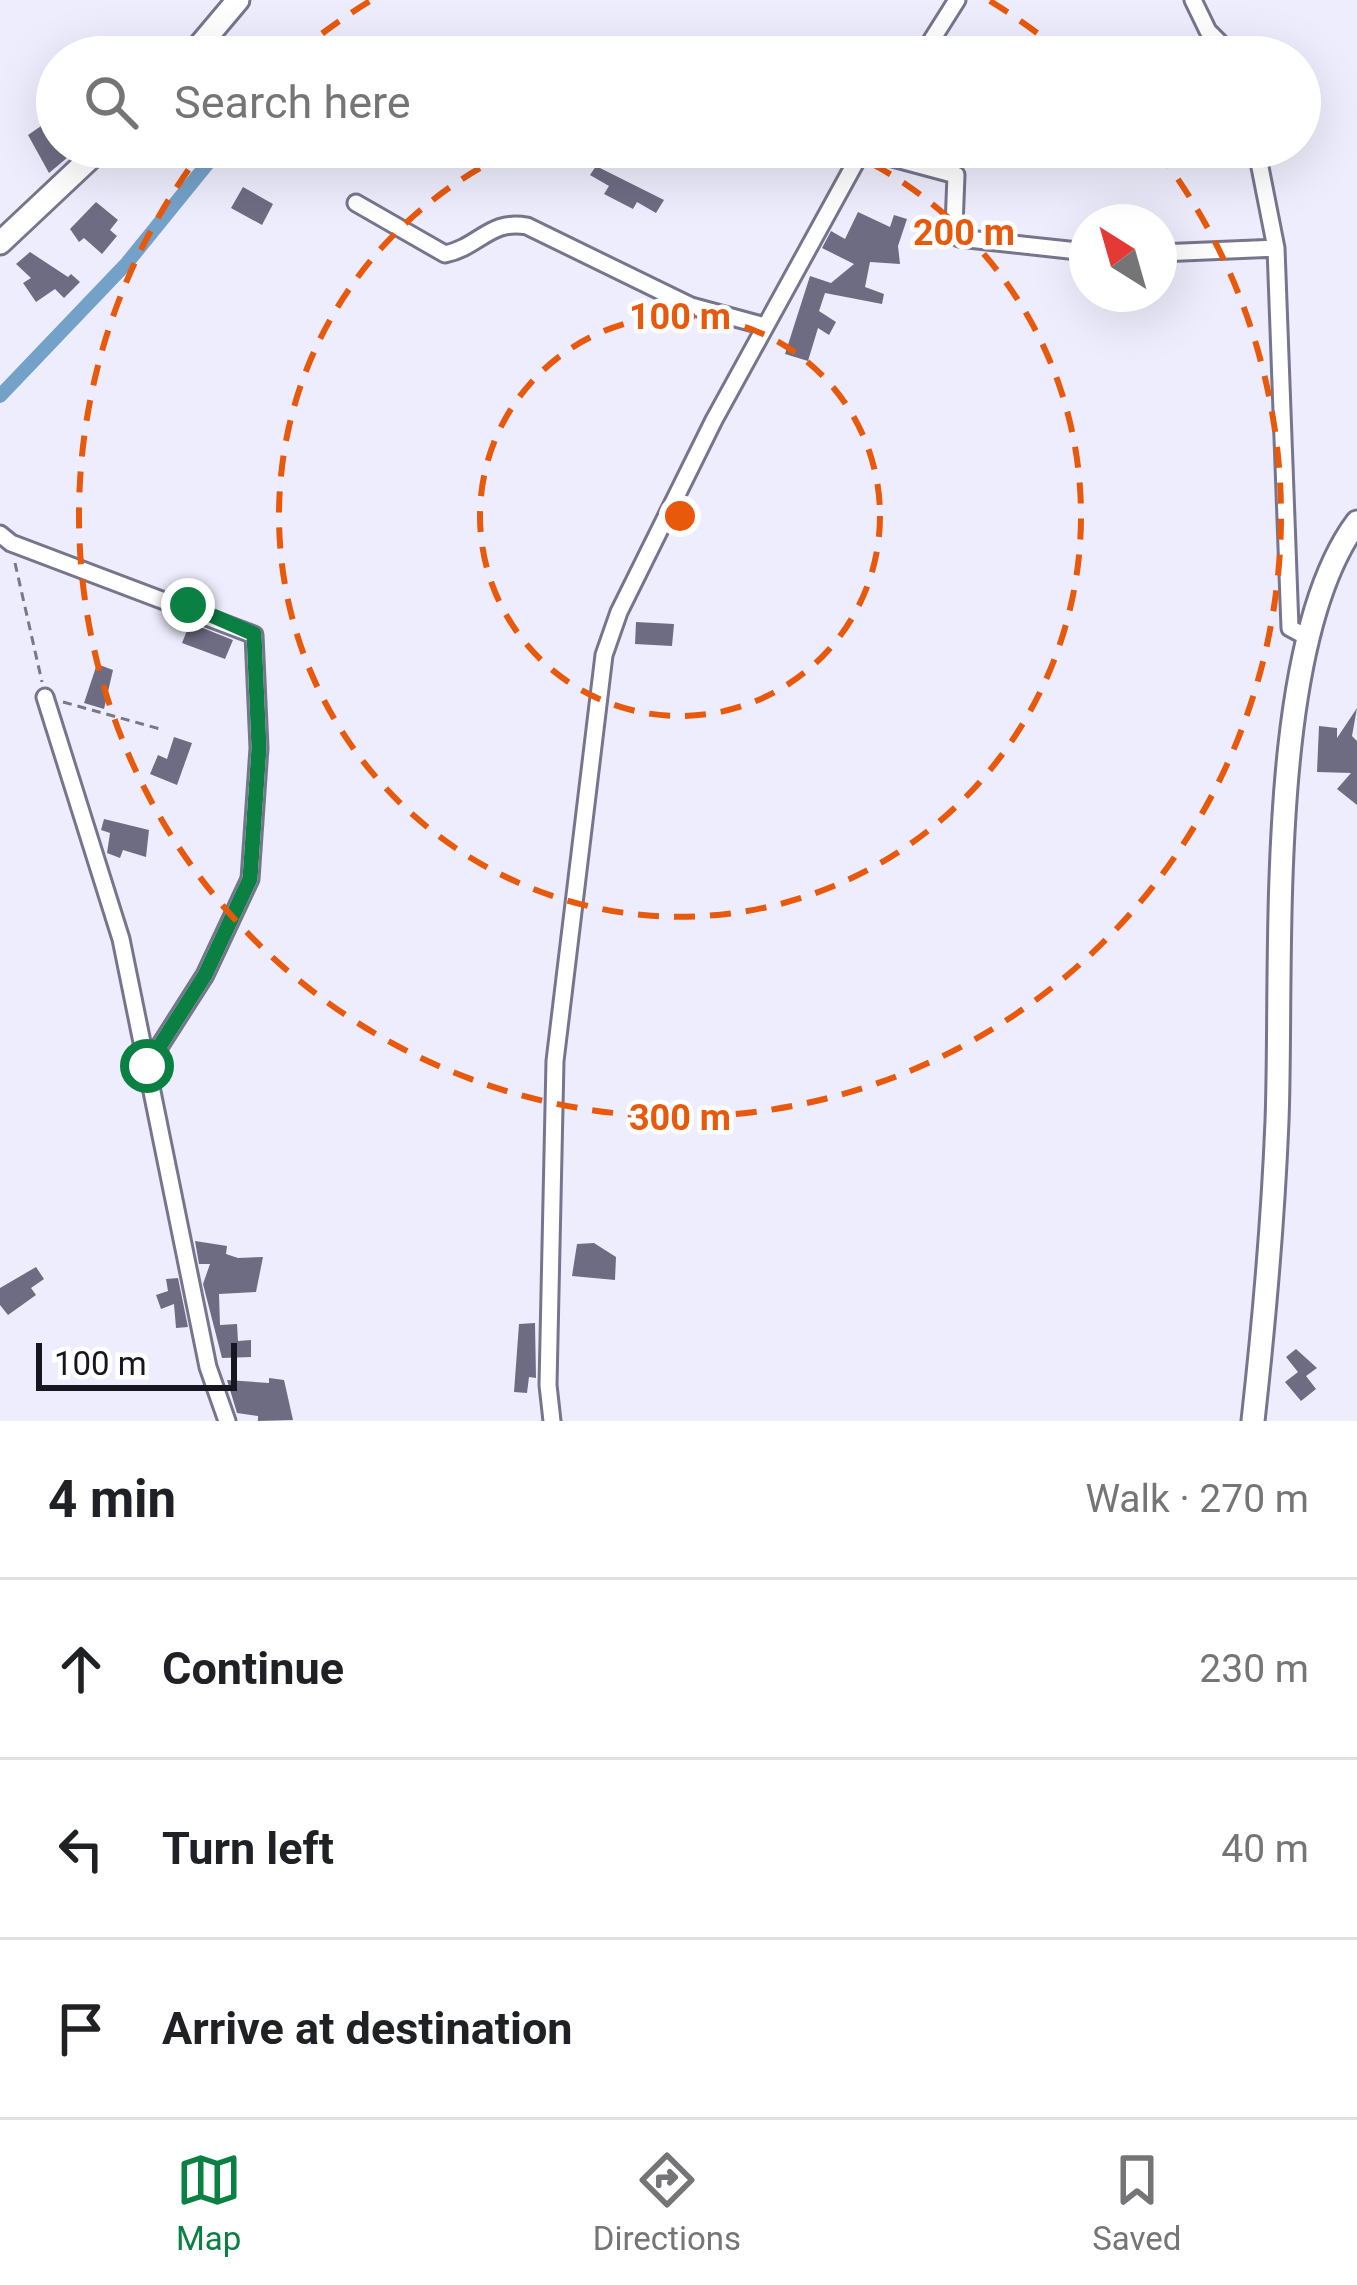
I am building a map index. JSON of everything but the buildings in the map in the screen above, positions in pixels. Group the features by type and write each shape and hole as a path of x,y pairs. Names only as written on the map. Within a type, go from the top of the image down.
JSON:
{"main road":[{"path":"206,36 231,2"},
{"path":"0,243 80,168"},
{"path":"1253,1421 1276,1127 1289,768 1305,636 1357,522"}],"street":[{"path":"934,36 957,0"},
{"path":"1192,0 1213,36"},
{"path":"551,1421 555,1061 604,656 619,612 765,326 853,168"},
{"path":"932,168 956,175 953,227 959,238 1069,250"},
{"path":"1260,168 1276,248 1290,628 1305,636"},
{"path":"356,203 445,254 465,250 507,222 527,226 691,306 765,326"},
{"path":"1177,253 1276,248"},
{"path":"5,539 254,634 259,748 250,879 205,975 147,1066"},
{"path":"46,698 121,939 208,1367 227,1421"}],"path":[{"path":"5,539 46,698 160,729"}],"waterway":[{"path":"0,396 127,263 204,168"}],"route":[{"path":"147,1066 205,975 250,879 257,818 259,668 254,634 188,605"}]}
